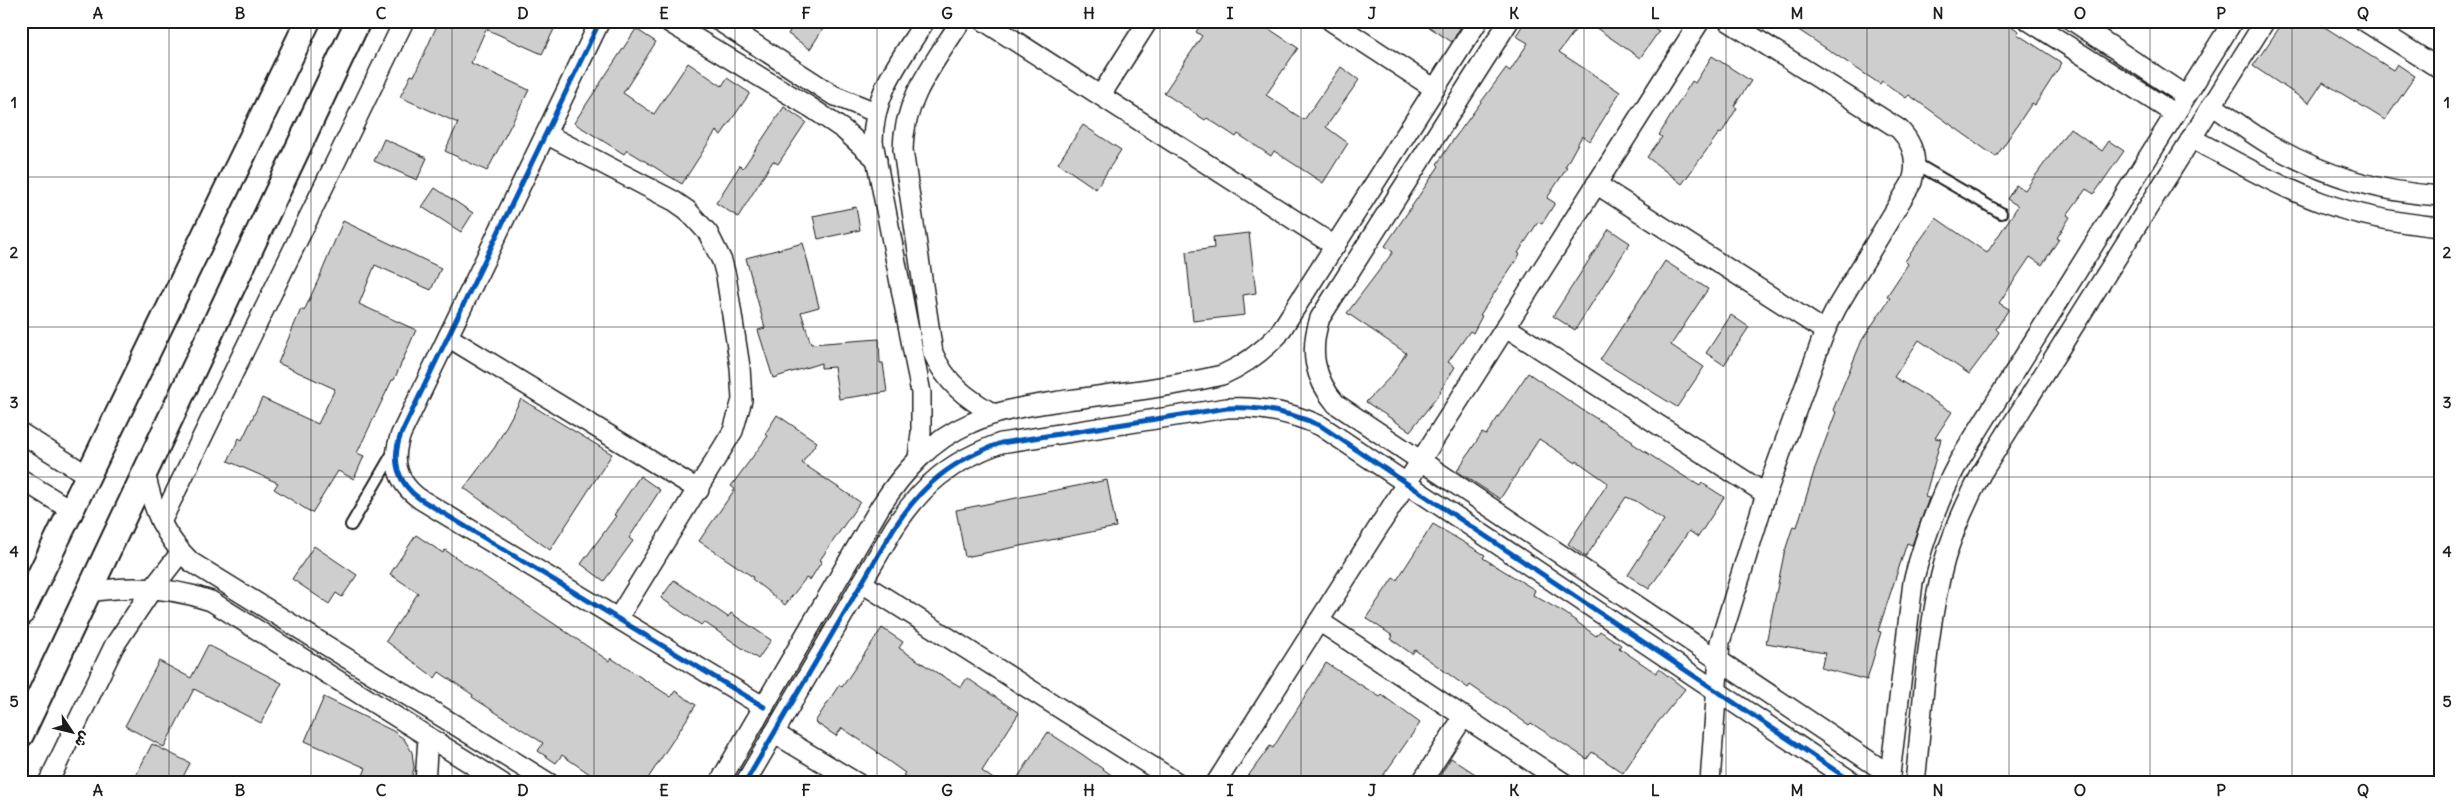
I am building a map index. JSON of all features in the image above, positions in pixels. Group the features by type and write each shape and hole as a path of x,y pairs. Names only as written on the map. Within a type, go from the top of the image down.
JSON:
{"street":[{"path":"21,614 308,21"},
{"path":"21,735 358,21"},
{"path":"161,522 404,21"},
{"path":"600,21 397,446 397,469 400,478 412,493 764,707"},
{"path":"667,21 844,130 877,160"},
{"path":"719,21 833,95 875,112"},
{"path":"918,458 922,426 920,386 873,142 875,112 885,84 925,21"},
{"path":"961,21 912,100 903,133 903,150 933,353 944,375 956,389 970,401 994,414"},
{"path":"984,21 1335,246"},
{"path":"1101,96 1148,21"},
{"path":"1331,21 1435,89"},
{"path":"719,783 880,507 897,482 918,458 970,423 994,414 1030,406 1222,375 1243,366 1262,352 1278,334 1478,21"},
{"path":"1509,21 1326,306 1315,331 1313,344 1316,371 1336,404 1719,660 1890,779 1913,582 1921,550 1944,490 1959,461 2233,21"},
{"path":"1216,783 1700,21"},
{"path":"1710,783 1720,642 1766,494 1825,331 1837,307 1912,182 1915,163 1911,144 1899,129 1728,21"},
{"path":"2030,21 2175,114"},
{"path":"2073,21 2186,96"},
{"path":"1915,783 1938,587 1955,528 1967,501 1981,474 2265,21"},
{"path":"2364,21 2440,69"},
{"path":"740,65 754,45"},
{"path":"2212,105 2269,144 2325,172 2379,189 2440,196"},
{"path":"546,134 674,201 698,221 716,247 726,276 740,367 742,400 733,431 699,490 618,618"},
{"path":"2191,138 2271,180 2322,203 2375,218 2440,226"},
{"path":"1596,184 1825,331"},
{"path":"1506,327 1766,494"},
{"path":"448,337 699,490"},
{"path":"745,783 909,505 928,484 950,467 974,453 1001,443 1028,437 1227,408 1267,408 1286,412 1321,426 1854,783"},
{"path":"21,433 88,475"},
{"path":"145,472 152,506 181,552 191,562 549,783"},
{"path":"21,479 71,510"},
{"path":"48,783 110,653 153,588 181,552"},
{"path":"862,583 1178,783"},
{"path":"90,592 111,589 153,588 192,594 210,601 428,737 490,780"},
{"path":"1319,621 1564,783"},
{"path":"1422,783 1464,716"},
{"path":"774,733 857,783"},
{"path":"424,783 428,737"}],"lane":[{"path":"1915,163 2001,213"},
{"path":"351,525 397,446"}],"building":[{"path":"439,21 558,21 542,54 486,29 471,63 529,90 487,171 445,151 458,123 400,97 411,75 414,76"},
{"path":"796,21 828,21 810,49 788,34"},
{"path":"1203,21 1257,21 1298,48 1266,95 1304,120 1341,67 1359,80 1326,127 1348,143 1323,183 1274,151 1271,156 1238,134 1236,137 1207,118 1205,120 1164,93 1202,36 1196,32"},
{"path":"1420,21 1464,21 1452,42"},
{"path":"1525,21 1582,21 1559,52 1620,92 1590,141 1582,136 1565,167 1567,168 1547,198 1555,203 1542,224 1538,222 1518,253 1520,254 1480,315 1482,316 1473,333 1470,331 1448,362 1455,367 1441,392 1410,431 1366,402 1393,374 1406,353 1347,313 1393,252 1385,246 1439,166 1437,164 1451,143 1506,68 1510,71 1528,43 1516,36"},
{"path":"1586,21 1644,21 1659,31 1640,58"},
{"path":"1785,21 2003,21 2019,31 2017,34 2062,63 2035,105 2032,103 1996,157 1909,95 1906,98 1882,81 1880,84"},
{"path":"2284,21 2315,21 2393,70 2397,64 2415,76 2385,120 2323,82 2309,103 2253,66"},
{"path":"636,29 656,42 623,93 654,114 688,63 722,86 727,78 750,93 721,135 716,131 682,184 627,150 624,154 574,123"},
{"path":"1712,56 1751,81 1734,106 1737,108 1721,134 1719,133 1682,184 1647,157 1662,137 1659,135 1692,81 1695,83"},
{"path":"784,107 806,122 778,164 773,161 738,217 716,203 740,165 743,168"},
{"path":"1083,125 1121,150 1096,189 1058,163"},
{"path":"2070,128 2102,151 2109,141 2124,151 2094,194 2086,189 2067,215 2070,217 2057,238 2059,239 2042,265 2030,257 1999,303 2009,309 1996,329 1999,332 1987,350 1969,374 1919,340 1894,377 1952,412 1935,438 1941,439 1925,497 1929,498 1912,545 1907,543 1878,631 1881,632 1867,680 1821,668 1825,653 1766,643 1784,554 1793,526 1797,527 1815,468 1836,412 1833,410 1862,340 1890,298 1887,296 1908,264 1905,261 1936,218 1987,253 2018,206 2007,199 2016,185 2025,190"},
{"path":"384,139 427,158 417,180 374,161"},
{"path":"435,188 473,213 461,232 422,207"},
{"path":"856,207 860,230 818,239 813,216"},
{"path":"343,221 441,268 431,290 375,265 359,304 416,330 394,380 392,380 357,453 364,456 354,479 338,471 312,513 274,489 278,483 228,461 239,438 242,440 262,398 318,424 335,389 278,363 301,309 304,311"},
{"path":"1609,229 1630,243 1575,330 1553,316"},
{"path":"1249,233 1256,293 1243,295 1245,315 1193,321 1186,252 1214,248 1213,237"},
{"path":"803,243 819,307 801,312 811,344 879,339 880,363 883,363 887,392 839,399 834,367 821,368 821,363 773,378 758,330 765,328 746,258"},
{"path":"1665,261 1708,289 1671,345 1704,367 1677,407 1600,360"},
{"path":"1731,315 1749,327 1724,365 1706,353"},
{"path":"1528,373 1633,441 1632,443 1664,464 1700,486 1702,483 1724,497 1698,537 1689,531 1649,589 1628,575 1664,520 1636,501 1626,497 1586,557 1568,544 1608,483 1577,461 1576,463 1539,439 1500,499 1457,471 1482,433 1486,435"},
{"path":"521,399 612,454 550,550 464,488 495,447"},
{"path":"777,415 817,442 802,463 860,502 820,560 822,561 810,580 806,578 785,605 752,579 753,577 699,541 735,489 731,486 768,436 765,434"},
{"path":"640,476 660,490 629,538 633,541 604,581 581,564 616,516 614,515"},
{"path":"1107,480 1116,527 965,557 956,510"},
{"path":"1433,524 1485,555 1483,558 1535,590 1533,595 1565,613 1596,636 1600,631 1621,645 1619,648 1656,673 1659,669 1685,689 1654,727 1623,773 1592,752 1587,759 1531,723 1529,725 1470,685 1468,688 1415,650 1412,654 1391,639 1393,636 1366,618 1393,578 1397,580"},
{"path":"416,535 443,553 445,550 609,661 611,658 671,697 675,691 696,705 645,783 603,783 562,755 556,763 538,751 543,743 472,697 473,695 439,672 435,678 386,641 418,593 390,574"},
{"path":"314,546 357,575 342,597 336,593 329,604 292,579"},
{"path":"674,580 728,617 731,613 771,640 758,659 704,622 701,625 661,598"},
{"path":"882,628 903,642 899,648 934,671 961,687 967,678 1019,713 982,771 999,783 915,783 903,775 905,773 878,752 842,728 836,736 815,722 839,685 842,687"},
{"path":"208,645 282,683 261,723 194,689 164,747 125,726 159,661 191,678"},
{"path":"1326,663 1380,697 1382,695 1420,723 1378,783 1243,783 1270,746 1273,748"},
{"path":"324,697 393,731 404,739 412,752 414,768 410,783 360,783 366,768 305,741"},
{"path":"1048,732 1083,755 1123,783 1014,783"},
{"path":"152,744 190,763 180,783 132,783"},
{"path":"1451,758 1489,783 1435,783"}],"cycle path":[{"path":"600,21 401,434 397,453 398,470 406,486 420,499 764,707"},
{"path":"745,783 894,528 916,499 940,476 967,458 1001,443 1227,408 1252,408 1275,411 1321,426 1854,783"}]}
